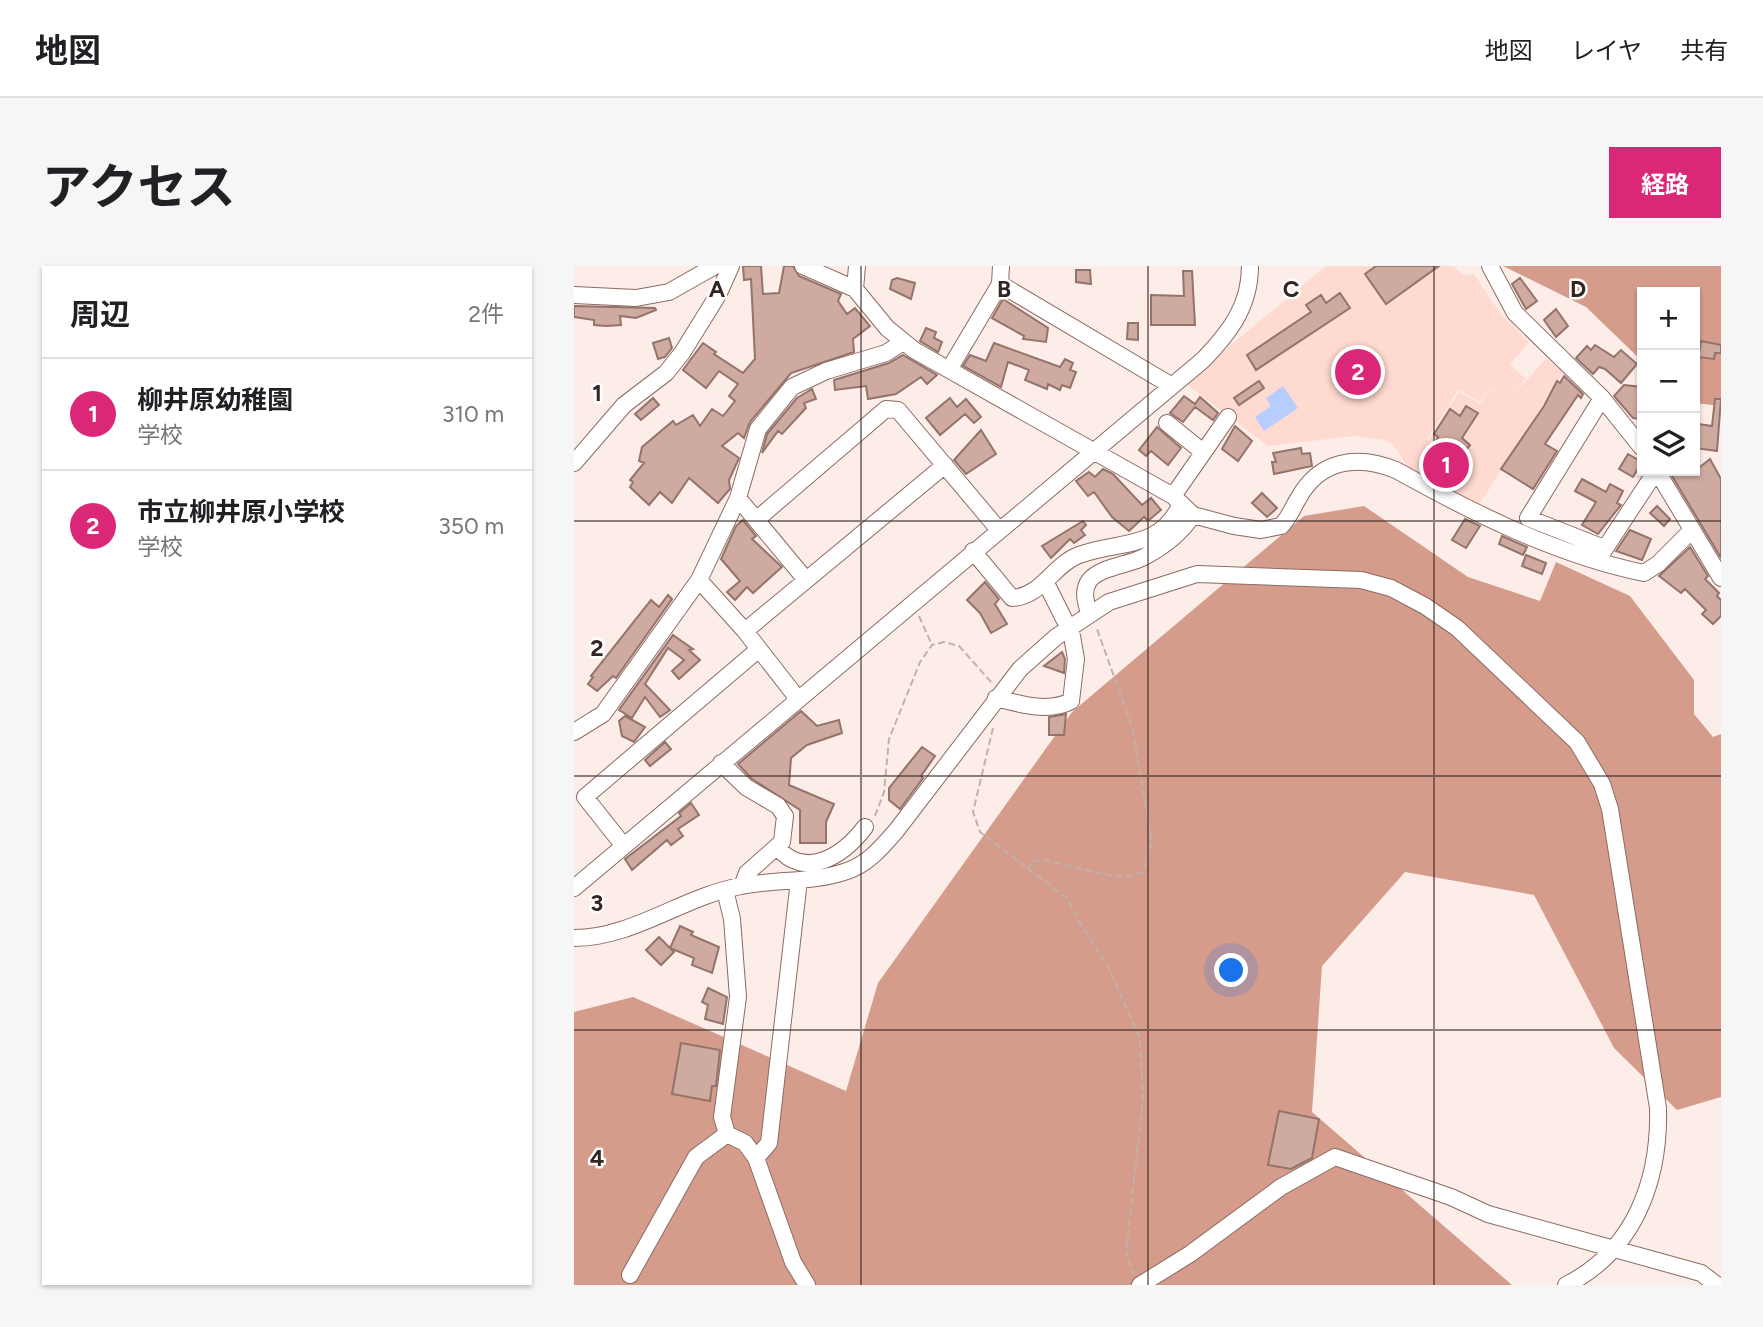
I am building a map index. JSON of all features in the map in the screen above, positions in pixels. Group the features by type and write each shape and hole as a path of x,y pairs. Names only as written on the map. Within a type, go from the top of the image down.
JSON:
{"street":[{"path":"574,295 636,298 669,292 715,266"},
{"path":"574,463 624,405 666,373 682,353 718,295 730,266"},
{"path":"803,266 855,289 887,328 903,342 1182,505 1234,526 1271,529 1281,526 1290,516 1298,498 1323,469 1344,462 1377,463 1504,525 1601,554"},
{"path":"855,289 857,266"},
{"path":"950,368 1000,284 1001,266"},
{"path":"574,887 1172,386 1225,338 1243,309 1250,266"},
{"path":"1490,266 1516,313 1602,398 1637,442"},
{"path":"1000,284 1172,386"},
{"path":"574,732 603,714 699,580 738,498 758,429 792,387 826,371 886,354 903,342"},
{"path":"1602,398 1528,518 1644,573 1658,565 1691,531"},
{"path":"756,520 886,409 898,410 999,530"},
{"path":"973,551 1013,598 1025,597 1078,555 1130,545 1172,523 1203,452 1228,417"},
{"path":"1167,423 1203,452"},
{"path":"745,631 944,465"},
{"path":"1601,554 1653,476"},
{"path":"1659,476 1721,578"},
{"path":"738,498 806,580"},
{"path":"1089,613 1084,597 1088,582 1096,575 1144,557 1177,535 1182,505"},
{"path":"574,938 609,933 725,890 849,870 877,853 1020,669 1056,636 1089,613 1135,591 1197,574 1361,580 1391,588 1425,606 1457,628 1577,742 1602,784 1617,840 1658,1108 1659,1138 1645,1198 1627,1232 1616,1249 1566,1285"},
{"path":"699,580 745,631 799,699"},
{"path":"999,695 1037,706 1071,701 1076,659 1068,628 1045,581"},
{"path":"623,845 585,797 759,649"},
{"path":"721,763 746,787 778,806 785,816 782,842 747,873 742,886"},
{"path":"777,847 787,858 799,864 811,863 849,848 865,827"},
{"path":"756,1158 769,1143 799,880"},
{"path":"725,890 732,919 738,997 722,1117 726,1134"},
{"path":"726,1134 745,1143 756,1158 793,1262 807,1285"},
{"path":"630,1275 696,1157 726,1134"},
{"path":"1137,1279 1190,1254 1281,1187 1335,1157 1451,1197 1488,1214 1700,1273 1717,1285"}],"path":[{"path":"912,603 932,645"},
{"path":"1026,869 1033,861 1044,860 1129,877 1143,872 1148,861 1152,841 1132,726 1121,689 1089,613"},
{"path":"865,827 875,817 884,792 889,739 920,662 932,645 944,642 960,646 999,695"},
{"path":"996,722 973,812 980,832 1067,898 1108,966 1140,1039 1143,1055 1143,1099 1126,1252 1137,1279"}],"shaded area":[{"path":"1326,266 1453,266 1464,275 1474,274 1500,313 1529,342 1510,365 1526,379 1510,396 1546,358 1563,372 1479,505 1429,482 1447,452 1429,439 1459,392 1480,404 1490,388 1508,399 1490,387 1480,402 1458,390 1427,440 1445,452 1427,481 1412,474 1393,444 1384,440 1355,436 1268,446 1185,383"},
{"path":"1503,266 1721,266 1721,406 1700,404 1700,287 1637,287 1637,356 1586,307"},
{"path":"1364,506 1468,577 1540,601 1556,562 1630,596 1694,680 1694,714 1713,737 1721,734 1721,1097 1677,1110 1614,1048 1534,895 1405,872 1322,966 1312,1112 1512,1285 574,1285 574,1012 633,997 846,1091 878,983 1072,712 1304,516"}],"water":[{"path":"1283,386 1298,408 1264,431 1255,417 1271,406 1266,398"}],"building":[{"path":"743,266 761,266 763,294 779,293 784,266 793,266 799,276 841,294 838,301 847,314 855,308 870,326 853,339 854,352 791,373 750,422 744,438 738,433 722,446 739,458 729,480 730,489 718,503 689,478 672,503 660,492 649,505 630,487 633,482 630,480 644,463 639,461 642,447 673,421 676,425 693,415 700,426 712,409 723,416 735,401 729,396 738,384 719,371 706,388 683,370 703,343 716,352 714,354 743,373 755,359 751,279 744,280"},
{"path":"1376,266 1439,266 1386,304 1365,274"},
{"path":"1076,270 1090,270 1091,284 1076,282"},
{"path":"1183,271 1192,271 1195,325 1151,325 1151,295 1184,296"},
{"path":"897,278 915,283 911,299 890,289 892,280"},
{"path":"1520,278 1537,301 1526,309 1512,284"},
{"path":"1340,293 1350,308 1256,370 1247,355 1311,312 1306,305 1321,295 1326,303"},
{"path":"1003,299 1048,328 1046,342 1023,339 1024,336 992,318"},
{"path":"574,306 656,310 636,318 620,316 621,325 606,326 594,325 594,320 574,317"},
{"path":"1556,309 1568,326 1556,337 1544,320"},
{"path":"1128,323 1138,323 1138,340 1127,339"},
{"path":"926,328 936,332 934,338 942,342 938,352 920,341"},
{"path":"669,338 672,348 665,357 658,359 653,343"},
{"path":"1701,341 1721,345 1721,353 1715,353 1714,359 1700,357"},
{"path":"994,343 1060,367 1065,359 1073,363 1070,370 1076,372 1070,388 1062,385 1060,390 1048,384 1047,389 1025,380 1029,370 1008,362 1001,387 963,366 970,355 986,361"},
{"path":"1595,345 1614,357 1621,350 1637,364 1621,383 1599,367 1593,374 1576,358 1587,346 1591,350"},
{"path":"903,355 937,375 927,384 921,377 896,394 868,399 866,386 835,390 834,380 889,363"},
{"path":"1564,376 1583,394 1581,398 1578,395 1545,444 1557,451 1533,489 1501,469 1544,406 1557,381 1560,383"},
{"path":"1259,381 1264,388 1239,405 1234,398"},
{"path":"1624,385 1637,386 1637,418 1633,418 1614,396"},
{"path":"812,389 816,399 804,403 806,408 782,434 778,431 762,453 767,434 797,398"},
{"path":"1184,396 1195,404 1200,397 1218,413 1213,420 1195,407 1183,422 1170,413"},
{"path":"653,398 659,405 641,420 635,414"},
{"path":"950,398 957,407 966,399 981,417 974,423 965,414 940,435 926,418"},
{"path":"1715,399 1721,399 1717,451 1700,449 1700,424 1712,426"},
{"path":"1466,406 1478,413 1462,438 1470,445 1462,455 1468,459 1458,477 1439,467 1449,449 1436,441 1438,437 1434,434 1450,409 1460,416"},
{"path":"1235,426 1252,441 1238,461 1222,449"},
{"path":"1157,427 1181,448 1168,465 1151,451 1146,456 1139,450"},
{"path":"981,430 996,454 966,474 954,460"},
{"path":"1301,448 1302,454 1310,453 1312,466 1274,474 1272,462 1276,462 1273,453"},
{"path":"1628,454 1637,459 1637,470 1633,477 1619,469"},
{"path":"1710,459 1721,479 1721,558 1672,476 1700,476 1700,467"},
{"path":"1103,469 1113,474 1142,505 1151,498 1161,510 1148,521 1144,517 1129,531 1112,517 1094,492 1088,496 1076,481 1089,472 1095,477"},
{"path":"1582,479 1606,492 1610,484 1623,491 1617,503 1621,505 1598,534 1582,525 1596,502 1575,491"},
{"path":"1262,493 1277,508 1267,517 1252,503"},
{"path":"1657,506 1670,519 1664,526 1650,513"},
{"path":"1465,519 1480,526 1466,548 1452,540"},
{"path":"743,520 756,536 752,539 782,567 753,593 747,587 735,600 727,592 740,581 721,559 736,526"},
{"path":"1083,521 1086,525 1081,530 1085,535 1074,543 1070,539 1051,558 1042,546"},
{"path":"1630,530 1651,539 1642,560 1616,551"},
{"path":"1502,536 1527,547 1523,555 1499,544"},
{"path":"1690,547 1708,576 1705,579 1719,593 1717,596 1721,600 1721,616 1713,624 1702,614 1706,610 1685,589 1681,593 1659,576"},
{"path":"1526,555 1546,563 1542,574 1522,566"},
{"path":"985,582 999,599 995,604 1007,624 991,633 980,613 967,600"},
{"path":"668,595 672,599 616,678 613,676 597,691 588,684 593,677 591,676 651,600 659,607"},
{"path":"673,635 693,649 689,650 700,660 679,679 672,671 684,660 668,648 645,684 670,710 660,717 645,697 632,718 619,710"},
{"path":"1062,652 1065,659 1064,673 1044,666"},
{"path":"801,711 817,726 839,720 842,733 807,745 791,758 789,785 834,804 826,822 826,843 800,843 800,810 752,779 738,764"},
{"path":"1066,714 1064,735 1049,735 1049,717"},
{"path":"625,716 645,727 634,742 622,736 619,721"},
{"path":"665,742 671,749 650,766 645,760"},
{"path":"922,747 935,756 921,776 923,778 900,809 889,800 889,788"},
{"path":"691,803 699,815 678,829 683,836 671,845 667,840 632,870 625,859 681,816 679,813"},
{"path":"680,926 693,932 691,935 719,947 712,973 692,965 694,958 670,948"},
{"path":"659,937 674,952 661,965 646,950"},
{"path":"708,988 727,997 723,1024 705,1019 708,1005 702,1002"},
{"path":"681,1043 720,1050 716,1086 712,1086 710,1101 672,1094"},
{"path":"1279,1111 1319,1119 1312,1158 1291,1169 1268,1165"}],"place":[{"name":"市立柳井原小学校","path":"1358,372"},
{"name":"柳井原幼稚園","path":"1446,465"}]}
